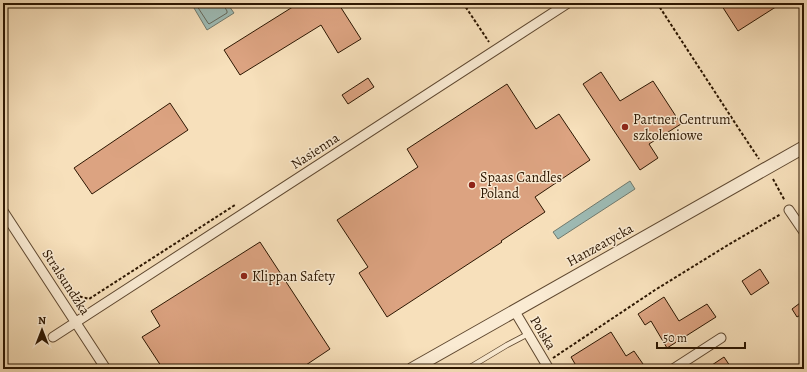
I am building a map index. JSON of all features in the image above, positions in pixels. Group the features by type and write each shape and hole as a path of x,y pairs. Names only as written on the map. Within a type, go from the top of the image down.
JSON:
{"street":[{"name":"Nasienna","path":"53,337 568,3"},
{"name":"Hanzeatycka","path":"412,369 804,147"},
{"path":"789,210 804,232"},
{"name":"Stralsundzka","path":"3,211 106,369"},
{"name":"Polska","path":"514,310 547,366"},
{"path":"673,369 721,338"}],"lane":[{"path":"467,369 528,334"}],"path":[{"path":"464,3 494,51"},
{"path":"657,3 761,162"},
{"path":"547,366 668,282 789,210 773,179"},
{"path":"55,290 89,299 240,202"}],"water":[{"path":"191,3 227,3 234,13 207,30"},
{"path":"630,181 635,189 558,239 553,232"}],"building":[{"path":"299,3 338,3 361,39 338,53 321,25 240,75 224,50"},
{"path":"720,3 782,3 738,31"},
{"path":"601,72 620,101 653,81 681,124 649,144 658,158 640,170 583,84"},
{"path":"368,78 374,87 348,104 342,95"},
{"name":"Spaas Candles Poland","path":"507,84 536,129 559,114 590,160 535,197 545,212 387,317 359,273 368,267 337,220 418,167 407,149"},
{"path":"170,103 188,130 92,194 74,168"},
{"name":"Klippan Safety","path":"260,242 330,349 300,369 163,369 142,337 160,326 151,311"},
{"path":"760,269 769,283 751,295 742,281"},
{"path":"664,297 679,321 707,304 716,317 667,348 651,321 645,325 638,314"},
{"path":"804,300 804,313 797,317 792,309"},
{"path":"611,332 626,356 634,351 643,364 635,369 578,369 571,357"},
{"path":"724,357 732,369 706,369"}],"place":[{"name":"Partner Centrum szkoleniowe","path":"625,127"},
{"name":"Spaas Candles Poland","path":"472,185"},
{"name":"Klippan Safety","path":"244,276"}]}
